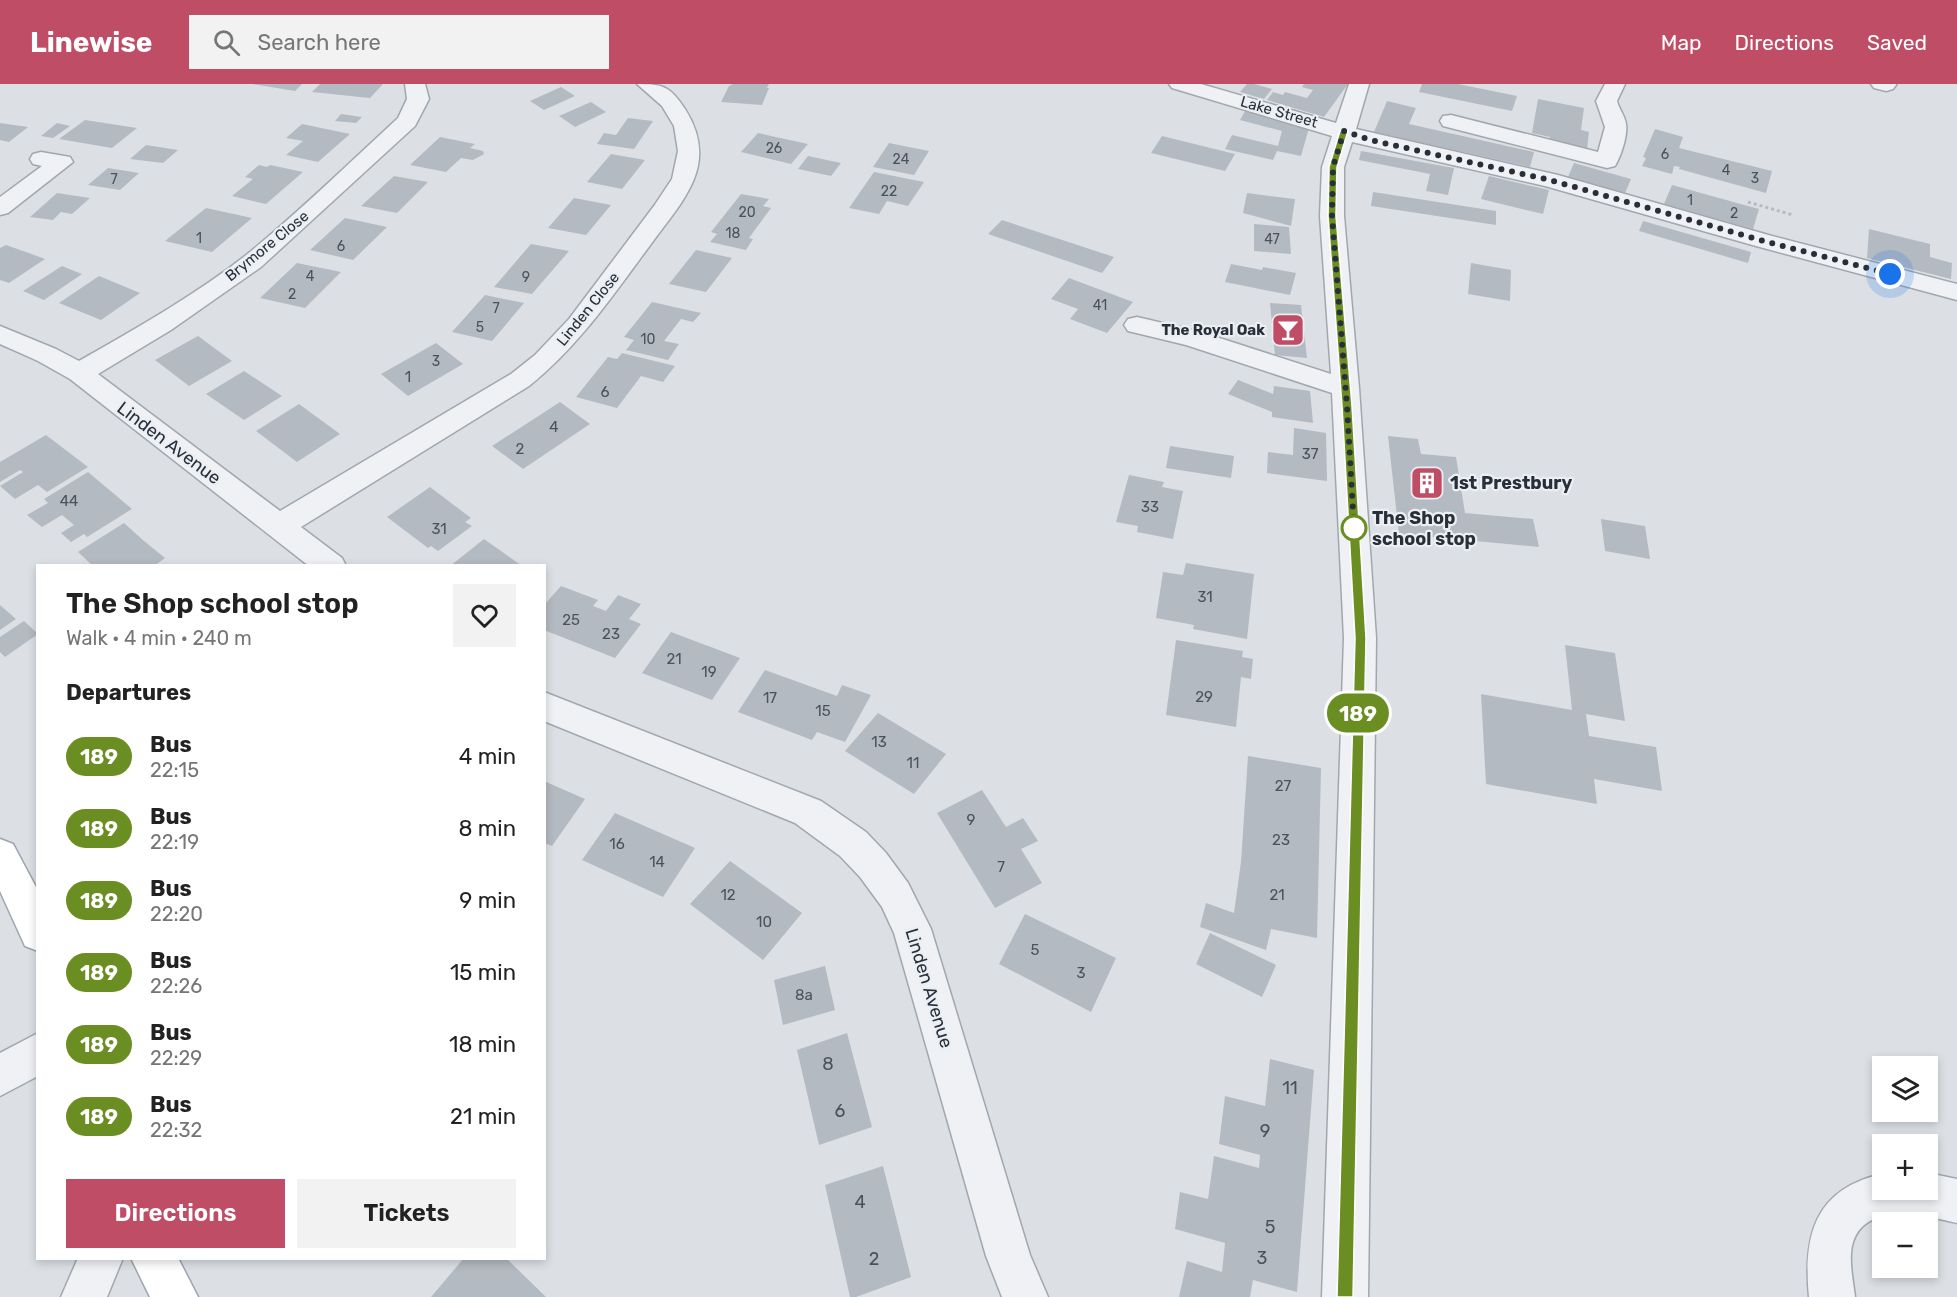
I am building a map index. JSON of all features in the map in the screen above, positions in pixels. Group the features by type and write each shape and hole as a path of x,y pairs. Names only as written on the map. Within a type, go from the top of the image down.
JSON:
{"main road":[{"path":"0,856 12,876 36,929"},
{"path":"154,1260 175,1297"}],"street":[{"name":"Brymore Close","path":"79,373 210,292 279,240 407,121 418,99 415,84"},
{"name":"Linden Close","path":"278,526 492,399 544,361 578,325 664,209 683,179 688,165 689,151 685,126 670,102 647,84"},
{"name":"Lake Street","path":"1179,84 1370,140 1550,180 1764,241 1957,292"},
{"path":"1345,1297 1360,638 1346,388 1332,216 1333,167 1359,84"},
{"path":"1451,121 1607,160 1615,124 1608,111 1607,96 1615,84"},
{"path":"1881,84 1886,85"},
{"path":"1550,180 1564,150"},
{"path":"0,208 51,161 85,166"},
{"path":"1137,325 1192,338 1346,388"},
{"name":"Linden Avenue","path":"4,340 47,355 79,373 328,564"},
{"name":"Linden Avenue","path":"546,707 808,812 853,844 873,865 895,895 912,929 1008,1256 1025,1297"},
{"path":"0,1076 36,1054"},
{"path":"1832,1297 1830,1264 1833,1233 1848,1212 1869,1198 1900,1191 1934,1195 1957,1201"},
{"path":"84,1297 100,1260"}],"building":[{"path":"252,84 302,84 295,91"},
{"path":"320,84 383,84 370,98 312,92"},
{"path":"769,84 767,88 769,88 762,105 721,102 729,86"},
{"path":"1247,84 1272,89 1264,99 1240,92"},
{"path":"1304,84 1348,84 1324,117 1267,100 1273,92 1283,95 1285,92 1307,98 1313,90 1302,87"},
{"path":"1422,84 1458,84 1517,96 1512,111 1419,92"},
{"path":"561,87 575,96 544,110 530,101"},
{"path":"1538,99 1584,108 1581,130 1589,132 1587,150 1549,142 1550,137 1532,133"},
{"path":"1387,101 1416,108 1409,124 1534,152 1530,167 1374,132"},
{"path":"591,102 606,112 575,127 559,116"},
{"path":"1245,111 1309,128 1301,156 1277,151 1273,160 1225,149 1232,135 1278,146 1282,131 1240,120"},
{"path":"341,114 362,117 356,123 335,121"},
{"path":"628,118 653,121 634,149 597,144 604,133 616,135"},
{"path":"85,120 137,128 112,148 59,139"},
{"path":"0,123 28,127 9,142 0,140"},
{"path":"57,123 70,126 53,138 41,136"},
{"path":"302,124 350,134 318,162 286,155 303,141 286,138"},
{"path":"1655,129 1683,137 1679,148 1772,171 1766,193 1679,169 1680,167 1674,166 1672,174 1642,166 1646,158 1643,157"},
{"path":"758,133 808,144 791,164 741,152"},
{"path":"1162,136 1235,154 1225,171 1151,153"},
{"path":"440,137 475,144 470,148 483,151 484,154 473,160 461,158 446,172 410,165"},
{"path":"889,143 929,151 914,175 873,167"},
{"path":"146,145 178,150 163,163 130,159"},
{"path":"1361,151 1454,168 1448,195 1426,191 1430,174 1359,160"},
{"path":"611,154 645,160 622,189 587,182"},
{"path":"808,156 841,163 831,176 798,169"},
{"path":"1574,163 1631,179 1625,193 1568,177"},
{"path":"259,165 303,172 266,204 232,196 253,179 245,177"},
{"path":"108,168 139,173 120,190 88,185"},
{"path":"874,172 924,182 908,206 887,201 879,214 849,208"},
{"path":"394,176 428,182 397,213 361,206"},
{"path":"1489,176 1549,190 1543,214 1481,199"},
{"path":"1672,185 1759,209 1753,229 1664,204"},
{"path":"1373,192 1496,211 1496,225 1371,206"},
{"path":"57,193 90,198 72,214 61,212 53,220 30,217"},
{"path":"1247,193 1295,199 1291,226 1243,213"},
{"path":"741,194 769,199 763,206 771,208 749,238 753,239 746,250 710,242 717,234 711,232"},
{"path":"574,198 611,205 586,235 548,228"},
{"path":"206,208 252,218 212,252 165,241"},
{"path":"345,218 387,227 353,260 310,250"},
{"path":"1002,220 1114,257 1102,273 988,234"},
{"path":"1643,221 1751,252 1748,263 1639,231"},
{"path":"1254,224 1289,227 1291,254 1254,251"},
{"path":"1869,229 1930,244 1930,257 1952,263 1951,279 1867,258"},
{"path":"531,244 569,251 532,294 494,287"},
{"path":"6,245 45,259 9,283 0,280 0,248"},
{"path":"696,250 732,258 706,292 669,284"},
{"path":"297,263 341,272 305,308 260,298"},
{"path":"1471,263 1511,270 1510,301 1468,294"},
{"path":"1231,264 1296,273 1290,295 1225,282"},
{"path":"62,266 82,274 44,300 23,291"},
{"path":"99,276 140,293 101,320 59,303"},
{"path":"1069,278 1133,302 1107,333 1070,319 1078,309 1051,299"},
{"path":"485,295 524,303 492,341 452,332"},
{"path":"652,302 701,313 693,322 681,319 664,341 679,344 668,360 626,350 634,340 624,337"},
{"path":"1270,303 1301,305 1307,358 1275,355"},
{"path":"198,336 232,361 189,386 155,360"},
{"path":"436,343 463,364 408,396 381,374"},
{"path":"622,353 675,366 663,382 641,376 617,408 576,397 608,357 617,359"},
{"path":"244,371 282,396 244,420 206,394"},
{"path":"1238,380 1273,394 1274,386 1310,391 1313,423 1272,417 1272,412 1228,394"},
{"path":"560,402 590,424 523,469 492,446"},
{"path":"299,404 340,434 297,462 256,431"},
{"path":"1294,428 1326,433 1327,481 1267,473 1268,452 1293,455"},
{"path":"46,435 88,467 47,492 38,485 15,499 0,486 23,472 20,470 0,482 0,462"},
{"name":"1st Prestbury","path":"1388,436 1418,439 1421,454 1456,457 1465,513 1533,519 1539,547 1399,534"},
{"path":"1170,446 1234,456 1231,478 1166,468"},
{"path":"88,472 132,509 87,537 84,534 71,542 61,533 74,525 62,515 42,527 27,515 48,503 44,499"},
{"path":"1129,475 1164,482 1162,487 1183,491 1173,539 1137,532 1138,526 1116,522"},
{"path":"430,487 471,518 465,522 472,526 438,551 431,546 428,548 387,517"},
{"path":"1601,519 1645,526 1650,559 1605,551"},
{"path":"124,523 165,558 157,564 91,564 78,552"},
{"path":"484,539 519,564 453,564"},
{"path":"1186,563 1254,574 1247,639 1193,629 1194,625 1156,618 1163,572 1183,575"},
{"path":"561,586 598,600 593,606 606,611 618,595 641,604 629,619 641,624 615,658 546,631 546,603"},
{"path":"0,605 16,619 0,630"},
{"path":"24,621 36,632 36,635 5,657 0,652 0,637"},
{"path":"671,632 740,658 712,700 642,673"},
{"path":"1176,640 1243,651 1242,657 1253,659 1251,679 1241,677 1236,727 1166,715"},
{"path":"1565,645 1615,653 1625,721 1586,714 1589,736 1656,747 1662,791 1594,779 1597,804 1486,784 1481,694 1572,710"},
{"path":"765,670 837,696 842,685 871,695 845,742 817,732 812,740 738,712"},
{"path":"878,713 946,754 914,794 845,751"},
{"path":"1248,756 1321,768 1317,938 1271,929 1266,950 1200,927 1206,903 1234,913 1241,862"},
{"path":"546,782 585,799 552,846 546,844"},
{"path":"982,790 1006,827 1023,818 1038,841 1021,849 1042,883 995,908 937,813"},
{"path":"615,813 695,848 663,897 582,860"},
{"path":"730,861 802,913 763,960 690,904"},
{"path":"1025,914 1116,958 1091,1012 999,964"},
{"path":"1210,933 1276,965 1262,997 1196,964"},
{"path":"825,966 835,1010 783,1025 774,980"},
{"path":"847,1033 872,1127 819,1145 797,1050"},
{"path":"1270,1059 1314,1070 1297,1292 1253,1280 1250,1297 1179,1297 1187,1261 1222,1272 1225,1243 1175,1229 1180,1192 1208,1199 1214,1156 1259,1168 1260,1155 1219,1144 1225,1096 1265,1106"},
{"path":"883,1166 911,1277 856,1297 850,1297 825,1185"},
{"path":"462,1260 508,1260 546,1297 431,1297"}],"bus line":[{"name":"189","path":"1344,131 1333,167 1332,216 1347,406 1360,638 1345,1297"}],"place":[{"name":"The Royal Oak","path":"1288,330"},
{"name":"1st Prestbury","path":"1427,483"},
{"name":"The Shop school stop","path":"1354,528"}],"route":[{"path":"1354,528 1332,216 1333,167 1344,131 1370,140 1550,180 1890,274"}]}
